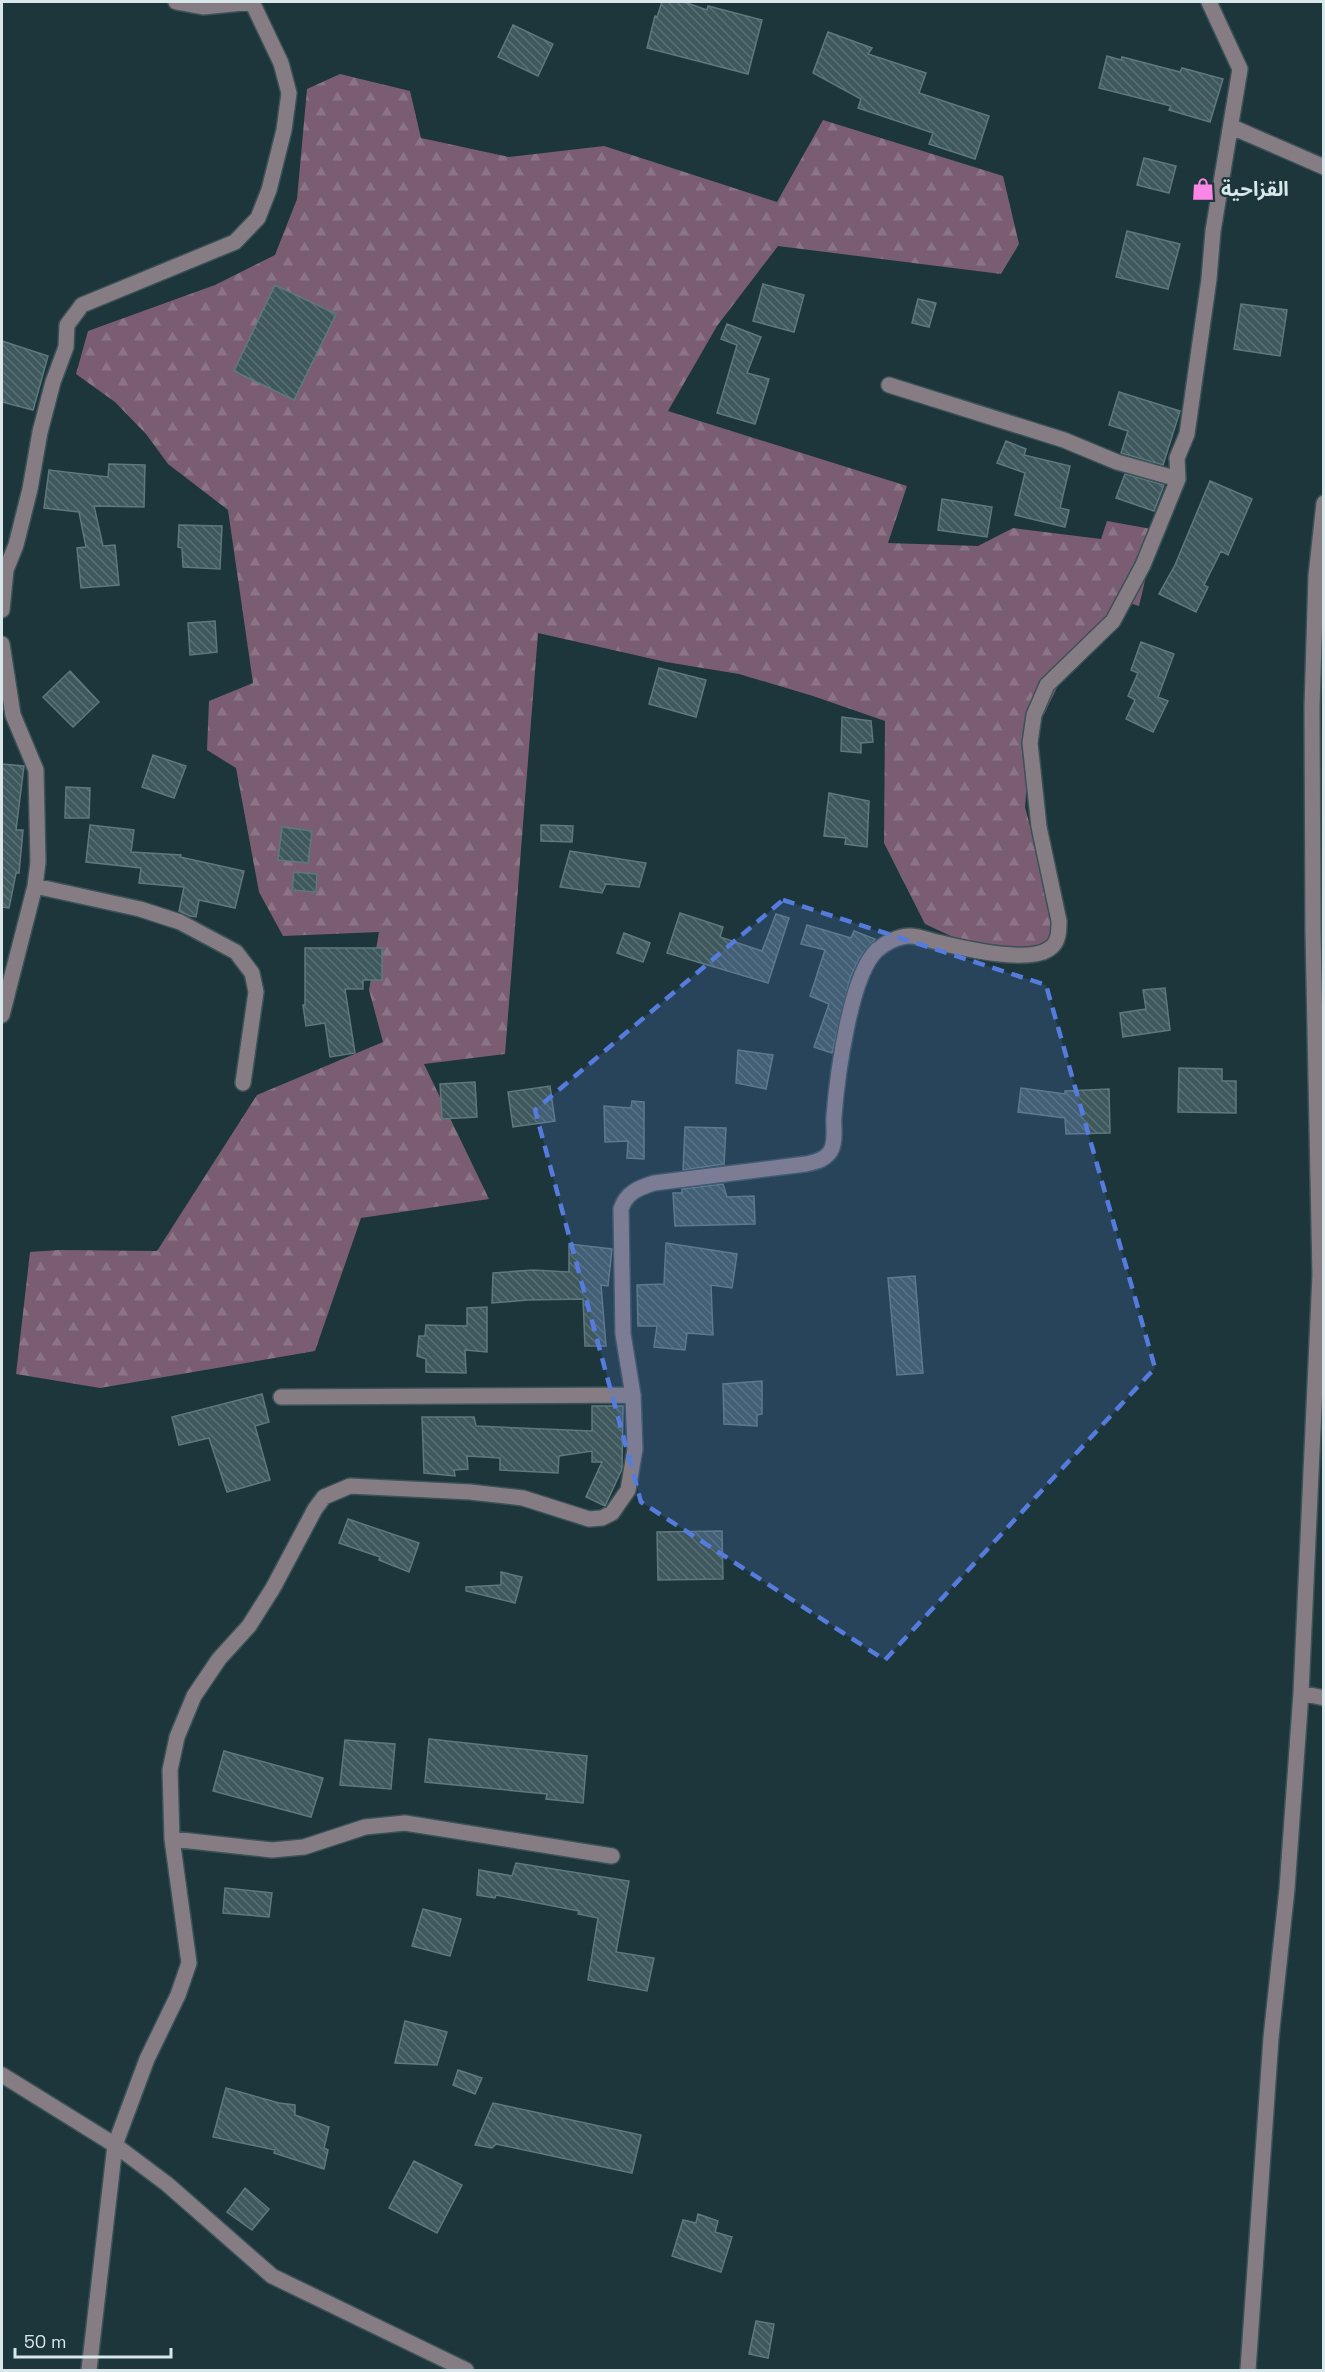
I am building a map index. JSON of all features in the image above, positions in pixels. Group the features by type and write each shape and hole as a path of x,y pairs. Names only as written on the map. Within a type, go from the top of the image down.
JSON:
{"street":[{"path":"2,610 6,570 16,545 30,489 50,392 66,347 67,325 82,305 235,242 258,218 271,180 284,130 289,93 281,63 253,2 202,7 176,2"},
{"path":"89,2370 115,2145 147,2059 178,1995 189,1963 172,1839 170,1770 177,1737 194,1696 219,1659 249,1626 273,1588 315,1509 324,1497 350,1486 470,1492 524,1498 589,1519 602,1518 612,1513 628,1490 635,1449 633,1395 623,1334 621,1209 624,1198 641,1187 654,1183 806,1164 826,1156 832,1149 834,1141 834,1116 855,990 872,955 886,942 910,936 962,948 1019,955 1037,954 1050,949 1059,935 1059,921 1039,827 1030,743 1034,715 1047,685 1113,621 1143,565 1178,479 1177,458 1187,434 1209,279 1213,231 1240,69 1209,2"},
{"path":"1232,127 1323,167"},
{"path":"889,385 1064,440 1117,462 1178,479"},
{"path":"1248,2370 1271,2038 1287,1889 1301,1693 1320,1275 1318,933 1313,683 1316,576 1323,503"},
{"path":"2,644 13,715 36,770 38,862 35,886 2,1015"},
{"path":"35,886 140,909 180,922 236,952 252,973 256,992 243,1083"},
{"path":"281,1397 633,1395"},
{"path":"1301,1693 1323,1698"},
{"path":"172,1839 272,1850 304,1847 365,1827 405,1823 612,1856"},
{"path":"2,2075 115,2145 167,2184 272,2276 466,2370"}],"highlighted area":[{"path":"783,900 1046,985 1155,1368 885,1660 641,1502 535,1110"}],"green space":[{"path":"340,74 410,91 421,138 509,157 604,146 777,202 823,120 1003,176 1019,244 1001,274 778,246 717,326 668,411 907,486 888,543 978,546 1013,528 1101,539 1107,521 1157,530 1139,606 1123,601 1068,665 1030,743 1025,807 1059,935 1019,955 983,951 925,924 884,843 885,721 739,674 666,662 538,633 505,1054 424,1064 489,1199 361,1218 315,1351 100,1388 16,1374 30,1252 157,1251 257,1095 383,1042 369,990 379,932 283,936 259,892 236,768 207,750 209,701 253,683 228,510 168,464 146,434 115,402 76,374 88,331 215,285 275,255 297,199 307,89"}],"building":[{"path":"662,2 684,2 707,10 708,6 762,20 748,74 647,48 655,16 657,17"},
{"path":"513,25 553,44 538,76 498,57"},
{"path":"828,32 872,48 868,54 926,73 919,93 989,116 975,159 929,144 933,133 858,108 861,99 813,73"},
{"path":"1107,56 1121,60 1122,57 1180,72 1182,68 1223,79 1210,122 1169,110 1171,106 1099,88"},
{"path":"1144,158 1176,166 1169,193 1137,185"},
{"path":"1127,231 1180,244 1168,289 1116,277"},
{"path":"763,284 804,295 794,332 753,321"},
{"path":"275,285 336,314 294,400 234,371"},
{"path":"918,299 936,303 929,327 912,323"},
{"path":"1241,304 1287,310 1280,356 1234,349"},
{"path":"727,324 761,337 747,373 769,379 755,424 717,413 737,345 721,339"},
{"path":"2,341 48,356 33,410 2,402"},
{"path":"1119,392 1180,411 1163,465 1121,453 1128,431 1109,425"},
{"path":"1006,441 1026,449 1024,455 1070,466 1060,508 1069,510 1065,527 1015,515 1025,473 997,463"},
{"path":"109,464 145,465 144,507 94,506 103,546 115,545 119,585 81,588 77,548 86,547 79,512 44,508 49,470 108,477"},
{"path":"1125,474 1164,485 1154,511 1116,498"},
{"path":"1210,481 1252,499 1228,555 1221,551 1204,585 1208,587 1196,612 1159,594 1175,565"},
{"path":"942,499 992,507 987,537 938,530"},
{"path":"179,525 222,526 220,569 183,567 182,548 178,547"},
{"path":"215,621 217,652 190,655 188,623"},
{"path":"1141,642 1174,654 1158,697 1168,701 1153,732 1126,719 1135,700 1128,696 1138,673 1131,670"},
{"path":"659,668 706,680 696,717 649,704"},
{"path":"70,671 99,702 73,727 43,697"},
{"path":"842,717 871,721 873,742 861,743 861,753 841,751"},
{"path":"153,755 186,766 174,798 142,787"},
{"path":"2,764 24,766 16,830 23,830 19,873 16,873 9,908 2,907"},
{"path":"66,787 90,788 89,818 65,818"},
{"path":"829,793 869,801 867,847 845,844 846,838 824,836"},
{"path":"90,825 134,830 131,852 181,855 180,857 244,871 235,908 199,900 196,917 190,916 179,911 184,887 139,883 141,868 86,862"},
{"path":"541,825 573,826 572,842 541,841"},
{"path":"282,827 312,831 308,863 278,860"},
{"path":"570,851 646,863 639,887 606,884 602,893 560,887"},
{"path":"294,872 317,874 316,892 292,890"},
{"path":"680,913 723,927 720,937 762,951 776,914 789,918 768,983 667,953"},
{"path":"807,925 851,938 854,931 875,939 860,957 850,978 832,1053 814,1047 829,1004 810,996 825,950 801,944"},
{"path":"624,933 650,943 643,962 617,953"},
{"path":"305,948 382,948 382,980 363,980 363,989 345,989 355,1053 330,1057 325,1023 306,1026 303,1005 305,1005"},
{"path":"1165,988 1170,1030 1123,1037 1120,1013 1146,1009 1143,990"},
{"path":"738,1050 773,1055 766,1089 736,1083"},
{"path":"1179,1068 1222,1069 1222,1081 1236,1081 1236,1113 1178,1112"},
{"path":"475,1082 477,1117 442,1119 440,1084"},
{"path":"550,1086 555,1121 513,1127 508,1092"},
{"path":"1021,1088 1065,1094 1065,1091 1109,1089 1110,1133 1066,1134 1065,1118 1018,1112"},
{"path":"632,1101 644,1102 644,1159 627,1158 628,1141 605,1142 604,1106 631,1108"},
{"path":"685,1127 726,1128 724,1164 683,1170"},
{"path":"723,1184 727,1197 754,1196 755,1224 675,1226 673,1193 682,1193 682,1189"},
{"path":"666,1243 737,1254 732,1288 711,1285 713,1335 687,1333 685,1350 654,1347 657,1326 638,1326 637,1285 664,1284"},
{"path":"569,1244 612,1249 608,1286 601,1285 606,1346 585,1346 583,1299 492,1303 493,1273 533,1270 569,1272"},
{"path":"915,1276 923,1373 897,1375 888,1278"},
{"path":"487,1307 487,1352 465,1350 466,1373 426,1372 426,1359 417,1356 419,1336 425,1336 426,1325 467,1326 467,1308"},
{"path":"762,1381 762,1414 757,1415 757,1426 724,1424 723,1384"},
{"path":"262,1394 269,1422 255,1426 270,1480 227,1492 209,1438 179,1445 172,1417"},
{"path":"592,1406 623,1406 622,1469 605,1506 586,1497 602,1462 592,1462 592,1451 559,1456 558,1473 500,1470 500,1458 467,1456 468,1469 454,1470 455,1476 424,1473 422,1417 474,1417 476,1426 592,1431"},
{"path":"348,1519 419,1543 409,1572 379,1560 380,1557 339,1543"},
{"path":"722,1531 723,1579 658,1580 657,1532"},
{"path":"501,1572 522,1577 515,1603 466,1591 466,1587 501,1585"},
{"path":"429,1739 587,1756 583,1803 546,1799 547,1794 425,1782"},
{"path":"345,1740 395,1744 391,1789 340,1785"},
{"path":"224,1751 323,1778 311,1817 213,1791"},
{"path":"516,1863 629,1881 616,1952 654,1958 647,1991 588,1980 598,1918 578,1914 579,1911 496,1895 495,1898 477,1895 479,1870 512,1876"},
{"path":"225,1888 272,1893 269,1917 223,1913"},
{"path":"423,1909 461,1919 450,1956 412,1946"},
{"path":"405,2021 447,2032 437,2065 395,2063"},
{"path":"458,2070 482,2078 475,2094 453,2085"},
{"path":"226,2088 279,2103 295,2105 295,2115 329,2127 324,2148 328,2150 324,2169 274,2153 275,2150 213,2137"},
{"path":"493,2103 641,2135 632,2173 496,2144 492,2148 475,2145"},
{"path":"414,2161 462,2185 437,2233 389,2208"},
{"path":"245,2188 269,2209 252,2230 227,2212"},
{"path":"698,2214 718,2221 715,2232 732,2237 721,2272 672,2256 683,2220 696,2223"},
{"path":"756,2321 774,2324 768,2358 749,2354"}],"place":[{"name":"القزاحية","path":"1203,189"}]}
